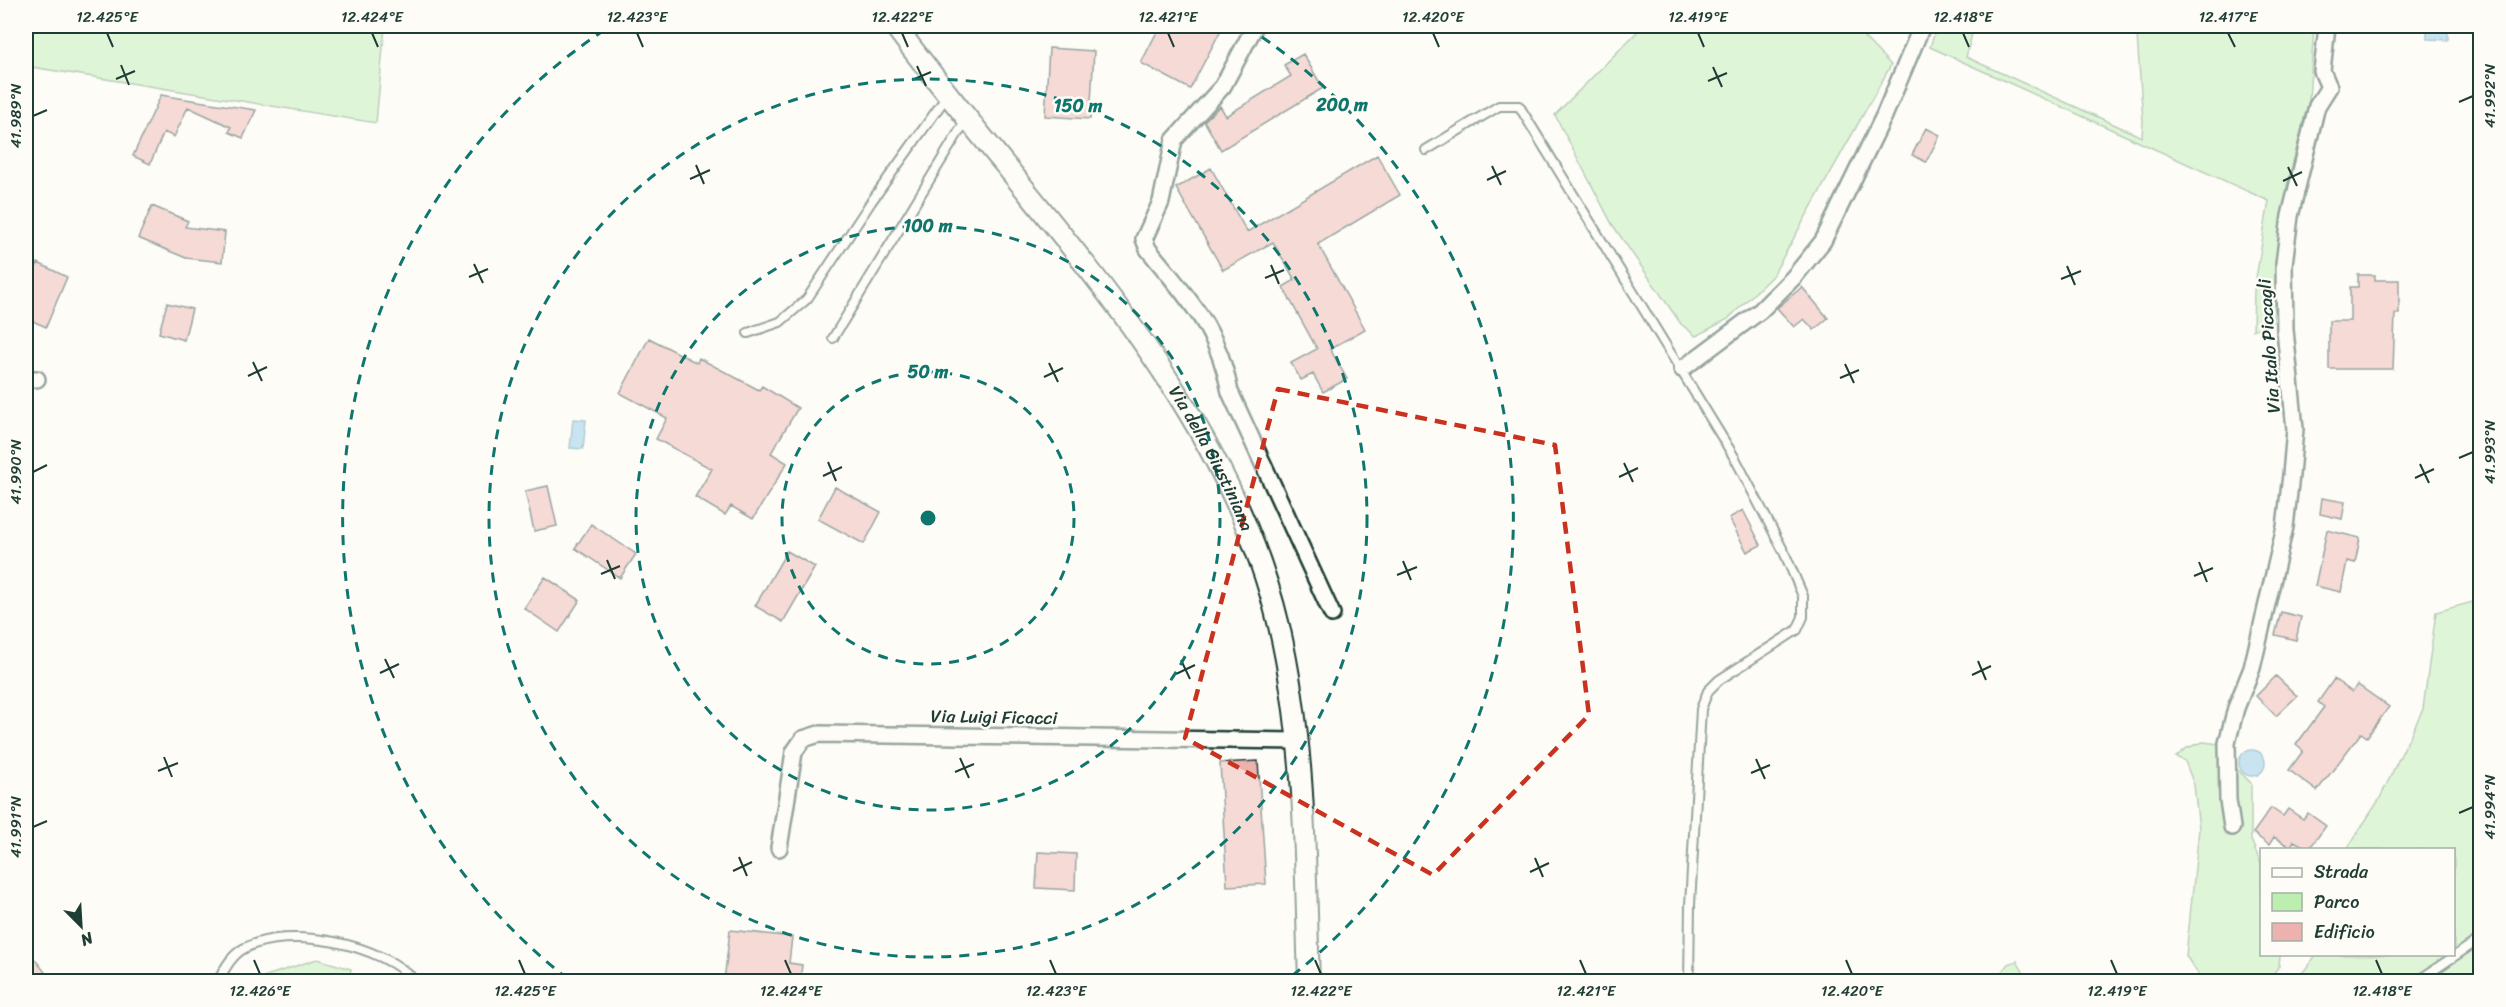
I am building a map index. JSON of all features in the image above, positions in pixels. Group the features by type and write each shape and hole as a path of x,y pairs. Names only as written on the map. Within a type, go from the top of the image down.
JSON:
{"street":[{"name":"Via della Giustiniana","path":"895,26 1107,296 1178,396 1212,452 1246,526 1273,605 1286,659 1298,741 1309,981"},
{"path":"1255,26 1223,86 1174,140 1161,202 1144,239 1148,249 1205,320 1224,362 1230,392 1332,614"},
{"path":"1682,369 1760,311 1794,277 1823,241 1884,116 1922,26"},
{"name":"Via Italo Piccagli","path":"2232,827 2228,800 2227,742 2236,708 2252,668 2285,527 2295,429 2285,330 2284,264 2290,216 2317,105 2329,87 2322,71 2327,26"},
{"name":"Via Luigi Ficacci","path":"779,848 794,752 803,739 819,734 1298,741"}],"lane":[{"path":"748,333 780,322 807,299 871,202 948,95"},
{"path":"1425,150 1499,106 1519,106 1736,460 1784,552 1803,596 1803,617 1797,630 1719,680 1708,691 1701,709 1690,905 1689,981"},
{"path":"833,338 966,119"},
{"path":"218,981 225,968 242,950 270,940 292,938 374,951 406,970 416,981"},
{"path":"2455,956 2481,939"},
{"path":"2416,981 2455,956"}],"highlighted area":[{"path":"1278,389 1555,445 1589,715 1433,875 1185,738"}],"green space":[{"path":"26,26 385,26 376,123 26,66"},
{"path":"1643,26 1853,26 1891,65 1773,275 1728,319 1696,336 1681,324 1612,224 1555,115"},
{"path":"1937,26 1974,26 1966,57 2142,137 2137,35 2142,26 2314,26 2309,100 2287,186 2273,322 2253,330 2254,290 2269,201 1930,47"},
{"path":"2480,600 2480,981 2290,982 2304,971 2315,956 2455,956 2455,848 2348,848 2379,800 2423,709 2436,612"},
{"path":"2203,742 2220,744 2236,768 2251,783 2251,840 2260,862 2260,956 2280,956 2279,966 2268,981 2193,981 2199,975 2186,956 2199,829 2194,785 2185,761 2176,757 2187,748"},
{"path":"317,959 351,969 349,981 260,981 266,976"},
{"path":"2017,961 2028,981 1998,981 1998,977 2008,964"}],"water":[{"path":"2427,26 2448,26 2448,40 2427,39"},
{"path":"573,419 586,420 583,449 570,448"},
{"path":"2252,750 2261,754 2265,763 2261,772 2252,776 2243,772 2239,763 2243,754"}],"building":[{"path":"1160,26 1223,26 1190,89 1141,63"},
{"path":"1049,48 1094,51 1090,119 1045,116"},
{"path":"1303,54 1323,88 1221,150 1204,121 1220,106 1226,116 1291,76 1284,65"},
{"path":"161,95 256,110 243,138 229,132 231,127 188,107 174,137 164,132 150,164 133,156"},
{"path":"1926,128 1940,135 1926,162 1912,155"},
{"path":"1377,155 1400,195 1318,244 1365,329 1330,349 1347,379 1323,392 1313,374 1301,380 1291,363 1317,349 1283,287 1295,280 1273,242 1223,270 1176,188 1211,168 1247,232"},
{"path":"152,206 188,221 185,227 225,232 222,262 186,258 138,238"},
{"path":"38,263 67,277 46,327 26,318 26,299 33,282 30,281"},
{"path":"2358,275 2375,275 2375,280 2399,280 2399,314 2395,314 2393,369 2329,369 2329,321 2350,321 2350,287 2358,287"},
{"path":"1802,287 1828,318 1814,330 1804,319 1794,327 1777,308"},
{"path":"167,303 192,309 184,340 159,333"},
{"path":"649,338 697,363 699,358 759,390 762,386 798,408 771,453 787,463 753,519 731,506 725,515 695,497 712,469 656,439 667,418 620,393"},
{"path":"548,486 557,526 534,531 525,491"},
{"path":"835,487 881,512 864,544 818,519"},
{"path":"2322,498 2345,502 2342,519 2320,514"},
{"path":"1743,510 1761,545 1747,552 1729,518"},
{"path":"591,524 636,554 620,578 575,548"},
{"path":"2327,530 2360,538 2355,563 2347,561 2341,592 2315,586"},
{"path":"787,551 815,567 783,622 755,606"},
{"path":"545,577 580,600 559,632 524,608"},
{"path":"2281,612 2301,617 2296,640 2275,635"},
{"path":"2276,676 2297,696 2276,716 2256,696"},
{"path":"2334,679 2352,692 2358,685 2389,707 2367,737 2361,733 2317,791 2289,770 2303,751 2296,745 2324,707 2318,702"},
{"path":"1258,761 1266,884 1227,886 1220,763"},
{"path":"2271,808 2283,816 2288,809 2303,819 2308,813 2326,826 2310,848 2294,841 2290,847 2274,837 2269,845 2253,833"},
{"path":"1038,852 1076,854 1075,890 1036,888"},
{"path":"730,930 792,937 789,963 802,965 800,981 724,981"},
{"path":"26,948 45,972 33,981 26,981"}]}
